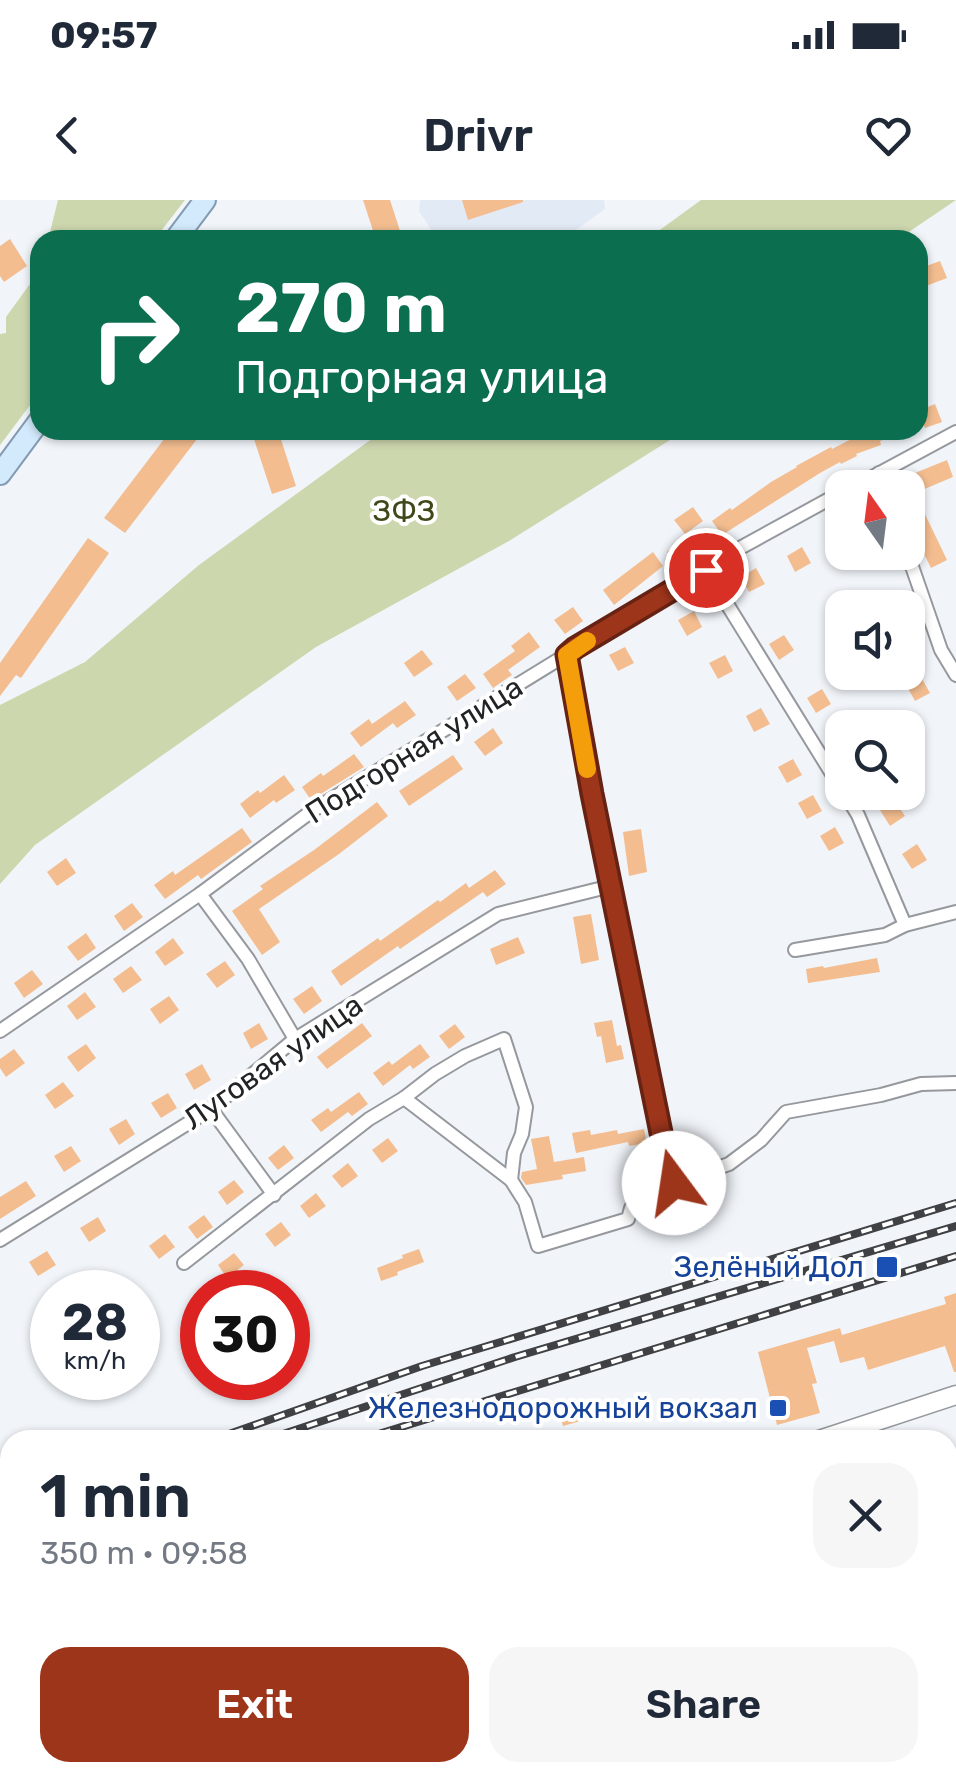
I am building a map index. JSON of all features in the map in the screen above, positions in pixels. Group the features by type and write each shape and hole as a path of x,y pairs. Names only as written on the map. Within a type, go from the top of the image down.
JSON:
{"main road":[{"path":"182,230 205,200"},
{"path":"0,474 30,434"}],"street":[{"path":"885,470 956,432"},
{"name":"Подгорная улица","path":"0,1031 200,894 312,811 740,548 825,501"},
{"path":"706,570 825,762"},
{"path":"913,570 942,650 956,675"},
{"path":"567,655 674,1183"},
{"path":"855,810 905,924"},
{"name":"Луговая улица","path":"0,1240 210,1109 295,1038 498,914 611,886"},
{"path":"200,894 248,959 295,1038"},
{"path":"795,950 885,935 905,924 956,912"},
{"path":"184,1263 370,1119 465,1056 504,1040 526,1106 511,1180"},
{"path":"404,1098 511,1180 526,1202 538,1246 628,1219 631,1208 674,1183 729,1164 762,1140 786,1112 921,1084 956,1083"},
{"path":"210,1109 274,1195"},
{"path":"850,1430 956,1395"}],"shaded area":[{"path":"420,200 604,200 605,209 576,230 431,230 419,211"}],"green space":[{"path":"58,200 185,200 162,230 50,230"},
{"path":"701,200 956,200 912,230 660,230"},
{"path":"30,284 30,405 0,445 0,334 6,333 6,317"},
{"name":"ЗФЗ","path":"370,440 670,440 509,541 316,647 35,845 0,884 0,705 85,662 199,565"}],"building":[{"path":"363,200 390,200 400,230 373,230"},
{"path":"462,200 523,200 523,202 468,220"},
{"path":"10,239 27,266 4,282 0,276 0,246"},
{"path":"940,261 947,278 928,285 928,265"},
{"path":"935,404 942,422 928,427 928,407"},
{"path":"163,440 196,440 125,533 104,518"},
{"path":"254,440 281,440 296,486 272,494"},
{"path":"850,440 883,440 881,445 825,470 722,535 712,521 796,466"},
{"path":"947,460 953,477 925,489 922,470"},
{"path":"693,507 703,521 685,534 674,520"},
{"path":"925,514 947,560 931,568 925,556"},
{"path":"88,538 109,553 21,678 16,675 0,696 0,663"},
{"path":"686,538 696,553 678,566 667,552"},
{"path":"802,547 811,563 795,572 787,556"},
{"path":"653,552 663,566 614,605 603,590"},
{"path":"756,568 765,584 749,592 741,577"},
{"path":"573,607 583,621 565,634 554,620"},
{"path":"694,611 702,627 687,636 678,620"},
{"path":"529,632 540,647 508,670 512,675 493,688 483,674 515,651 511,646"},
{"path":"784,635 794,650 779,660 769,644"},
{"path":"625,647 634,663 618,671 609,655"},
{"path":"422,650 433,664 414,677 404,663"},
{"path":"725,655 733,671 718,679 709,663"},
{"path":"465,674 476,688 457,701 447,687"},
{"path":"925,684 930,693 915,701 909,690 925,690"},
{"path":"822,689 831,704 816,713 807,698"},
{"path":"405,701 416,715 397,728 393,723 361,747 350,733 369,719 372,724"},
{"path":"761,708 770,724 754,732 746,716"},
{"path":"493,728 503,743 485,756 474,742"},
{"path":"354,754 364,767 311,800 302,787"},
{"path":"453,755 463,769 409,806 399,791"},
{"path":"793,759 802,775 787,783 778,767"},
{"path":"284,775 295,790 250,818 240,804"},
{"path":"813,795 822,811 807,819 798,803"},
{"path":"377,802 388,816 259,909 280,942 262,955 232,911 263,889 260,886"},
{"path":"880,810 901,810 905,816 890,826"},
{"path":"835,827 844,843 829,851 820,836"},
{"path":"242,828 252,842 201,879 198,875 165,899 154,885 173,871 175,875"},
{"path":"641,829 647,872 629,876 623,832"},
{"path":"917,844 927,860 912,869 902,854"},
{"path":"66,858 76,873 57,886 47,872"},
{"path":"495,870 506,884 487,897 483,892 341,986 331,971 438,900 466,883 469,888"},
{"path":"132,903 143,917 124,931 114,916"},
{"path":"591,914 599,960 581,964 573,917"},
{"path":"86,933 96,948 78,961 67,947"},
{"path":"518,937 525,953 496,965 490,949"},
{"path":"173,938 184,953 165,966 155,952"},
{"path":"877,958 880,972 808,983 806,969"},
{"path":"225,961 235,975 217,988 206,974"},
{"path":"131,966 142,980 123,993 113,979"},
{"path":"32,970 43,984 24,998 14,983"},
{"path":"312,986 322,1001 304,1014 293,999"},
{"path":"85,992 96,1007 77,1020 67,1006"},
{"path":"169,996 179,1010 160,1024 150,1009"},
{"path":"612,1020 624,1059 606,1063 594,1023"},
{"path":"259,1023 268,1039 251,1049 243,1033"},
{"path":"362,1023 372,1036 327,1069 317,1057"},
{"path":"455,1024 465,1037 449,1049 439,1036"},
{"path":"86,1044 96,1058 78,1072 67,1057"},
{"path":"420,1044 430,1057 413,1069 410,1065 383,1086 373,1073 389,1061 392,1065"},
{"path":"14,1049 25,1063 6,1077 0,1059"},
{"path":"202,1064 211,1080 194,1090 185,1074"},
{"path":"63,1082 74,1096 55,1109 45,1095"},
{"path":"359,1092 368,1104 352,1116 348,1112 321,1132 311,1120 328,1108 331,1112"},
{"path":"168,1093 177,1108 161,1118 151,1103"},
{"path":"126,1119 135,1134 119,1145 109,1129"},
{"path":"644,1129 647,1143 629,1146 628,1142 576,1153 572,1133 590,1130 591,1135 617,1130 618,1134"},
{"path":"549,1136 554,1162 584,1157 586,1171 526,1185 522,1172 537,1169 531,1139"},
{"path":"388,1138 398,1151 382,1163 372,1150"},
{"path":"284,1145 294,1158 278,1170 268,1158"},
{"path":"71,1146 81,1161 64,1172 54,1156"},
{"path":"348,1163 358,1176 342,1188 332,1176"},
{"path":"234,1180 244,1192 227,1205 218,1192"},
{"path":"26,1181 36,1196 0,1219 0,1197"},
{"path":"316,1193 326,1206 309,1218 300,1206"},
{"path":"204,1215 213,1227 197,1239 188,1227"},
{"path":"98,1217 106,1231 89,1242 80,1228"},
{"path":"281,1222 291,1235 275,1247 265,1234"},
{"path":"165,1234 175,1247 159,1259 149,1246"},
{"path":"419,1249 424,1262 381,1281 377,1268"},
{"path":"47,1251 56,1265 48,1270 34,1270 29,1262"},
{"path":"234,1253 244,1265 237,1270 221,1270 218,1265"},
{"path":"956,1293 956,1372 945,1346 868,1370 864,1357 840,1363 834,1341 807,1348 820,1413 777,1425 758,1352 840,1328 842,1335 946,1304 944,1297"},
{"path":"598,1401 602,1415 563,1426 559,1412"}],"railway":[{"path":"240,1430 422,1366 956,1203"},
{"path":"295,1430 515,1357 956,1226"},
{"path":"391,1430 956,1256"}],"slow traffic":[{"path":"587,641 567,655 587,769"}],"place":[{"name":"Зелёный Дол","path":"887,1267"},
{"name":"Железнодорожный вокзал","path":"778,1408"}],"route":[{"path":"674,1183 592,794 567,655 706,570"}]}
